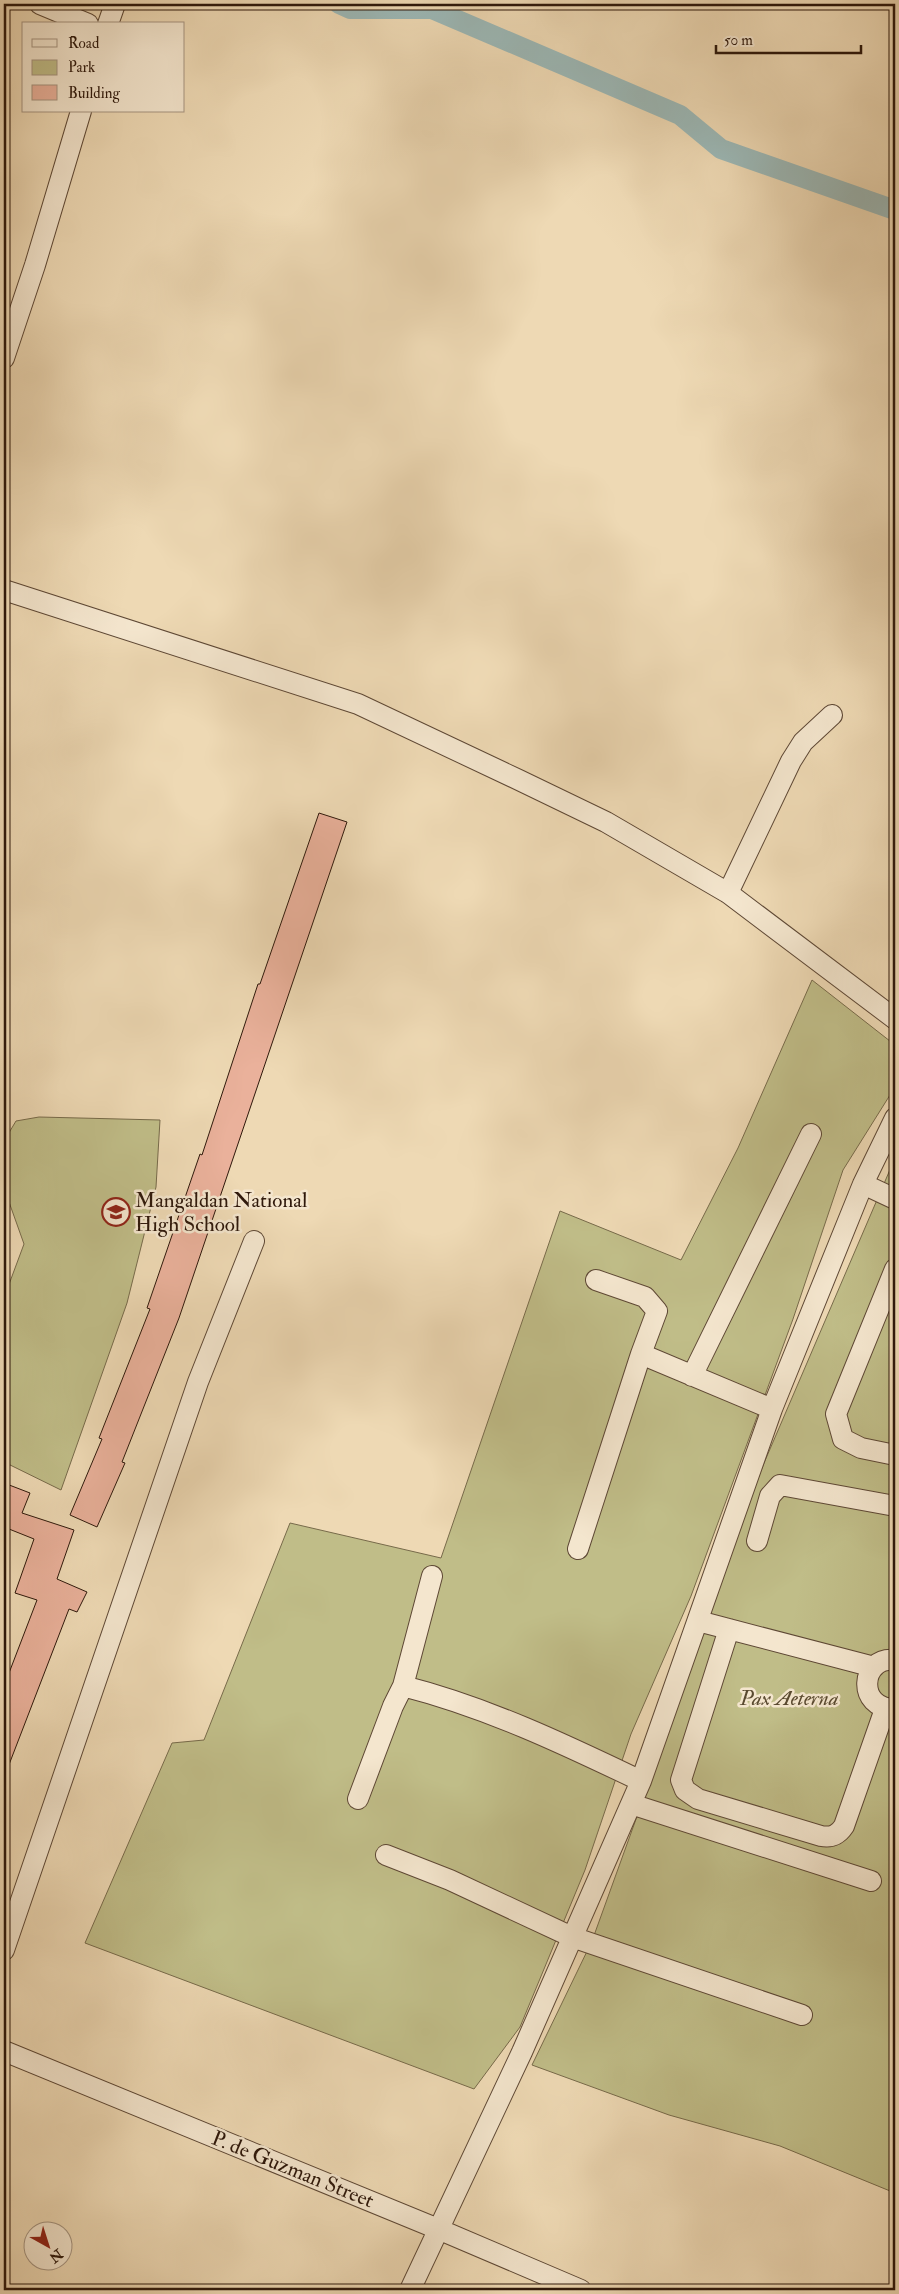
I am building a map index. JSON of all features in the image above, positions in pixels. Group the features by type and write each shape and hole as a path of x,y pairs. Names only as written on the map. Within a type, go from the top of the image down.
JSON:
{"street":[{"path":"40,4 83,22"},
{"path":"109,22 115,4"},
{"path":"4,358 35,265 81,112"},
{"path":"4,590 358,704 606,822 728,893 895,1019"},
{"path":"728,893 792,761 804,742 832,715"},
{"path":"410,2290 518,2061 641,1781 772,1409 863,1184 895,1118"},
{"path":"692,1376 811,1134"},
{"path":"863,1184 895,1199"},
{"path":"4,1950 198,1382 254,1241"},
{"path":"895,1269 836,1414 843,1439 861,1448 895,1455"},
{"path":"578,1550 641,1354 657,1311 645,1297 596,1280"},
{"path":"641,1354 772,1409"},
{"path":"758,1541 770,1496 780,1485 895,1506"},
{"path":"358,1799 393,1706 403,1686 432,1576"},
{"path":"698,1620 874,1667"},
{"path":"729,1629 680,1780 685,1790 698,1799 821,1836 829,1837 835,1835 844,1826 890,1709 878,1705 867,1691 869,1674 881,1662 895,1660"},
{"path":"403,1686 428,1692 558,1741 641,1781"},
{"path":"631,1804 871,1881"},
{"path":"386,1855 450,1880 572,1937 802,2015"},
{"name":"P. de Guzman Street","path":"4,2052 438,2229 581,2290"}],"green space":[{"path":"812,980 895,1045 895,1087 843,1170 793,1319 691,1596 631,1734 585,1870 520,2027 474,2089 85,1943 172,1743 204,1740 290,1523 441,1558 560,1211 681,1260 738,1148"},
{"path":"39,1117 160,1120 156,1187 127,1303 61,1490 4,1462 4,1289 8,1287 24,1244 4,1188 4,1141 16,1121"},
{"name":"Pax Aeterna","path":"895,1158 895,2193 780,2146 669,2115 532,2065 592,1941 644,1797 693,1646 764,1463"}],"building":[{"path":"319,813 347,822 179,1318 122,1462 125,1463 97,1527 70,1515 102,1439 99,1438 150,1309 147,1308 200,1154 202,1155 258,984 260,984"},
{"path":"4,1483 30,1493 22,1513 74,1530 57,1579 87,1592 77,1612 69,1609 5,1775 4,1686 37,1600 15,1593 34,1539 4,1527"}],"waterway":[{"path":"339,4 350,9 432,9 680,115 721,149 895,210"}],"place":[{"name":"Mangaldan National High School","path":"116,1212"}]}
